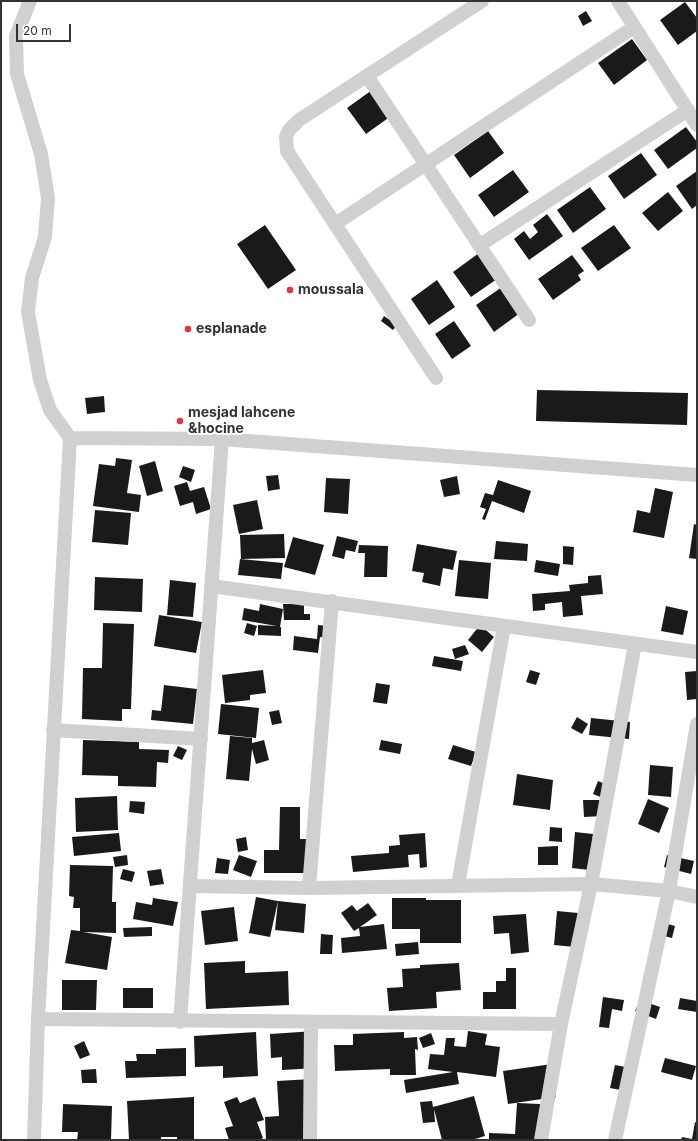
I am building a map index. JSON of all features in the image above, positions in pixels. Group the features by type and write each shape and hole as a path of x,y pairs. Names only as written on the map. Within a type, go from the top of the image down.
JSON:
{"street":[{"path":"30,1 16,36 17,74 41,154 48,198 45,237 32,278 28,312 40,380 50,410 70,438 38,1019 34,1140"},
{"path":"436,378 287,151 286,137 293,124 482,1"},
{"path":"618,1 697,125"},
{"path":"335,224 634,27"},
{"path":"367,76 529,320"},
{"path":"480,245 688,110"},
{"path":"70,438 222,439 697,475"},
{"path":"180,1022 222,439"},
{"path":"211,586 332,601 697,652"},
{"path":"309,888 332,601"},
{"path":"458,885 504,626"},
{"path":"541,1140 562,1024 591,884 635,644"},
{"path":"615,1140 669,891 697,724"},
{"path":"53,730 201,739"},
{"path":"190,886 309,888 591,884 669,891 697,898"},
{"path":"38,1019 180,1022 562,1024"},
{"path":"310,1140 311,1023"}],"building":[{"path":"685,2 697,18 697,31 678,45 660,20"},
{"path":"586,11 592,21 583,26 578,16"},
{"path":"632,39 647,60 614,85 598,63"},
{"path":"372,90 391,116 366,134 347,108"},
{"path":"686,127 697,142 697,148 668,169 654,150"},
{"path":"488,131 504,153 470,178 454,155"},
{"path":"641,153 657,175 624,199 608,176"},
{"path":"513,170 529,192 494,217 478,195"},
{"path":"697,171 697,205 692,209 676,186"},
{"path":"590,187 606,209 573,233 557,210"},
{"path":"668,192 683,211 658,231 642,213"},
{"path":"547,214 563,236 529,260 514,239 524,231 530,239 538,232 533,225"},
{"path":"265,225 296,270 268,289 237,244"},
{"path":"614,225 631,248 598,271 581,248"},
{"path":"479,253 497,279 471,297 453,272"},
{"path":"572,255 584,271 578,275 581,280 553,300 538,279"},
{"path":"437,280 455,307 429,325 411,299"},
{"path":"502,287 520,313 494,332 476,305"},
{"path":"384,316 397,325 393,330 381,321"},
{"path":"454,321 471,346 452,359 435,334"},
{"path":"537,390 688,393 687,425 536,421"},
{"path":"104,396 105,412 87,414 85,398"},
{"path":"116,458 132,460 127,493 141,495 139,512 93,506 99,464 115,466"},
{"path":"155,461 163,491 147,496 139,466"},
{"path":"183,466 195,470 191,482 179,477"},
{"path":"278,475 280,489 268,491 266,476"},
{"path":"457,476 460,494 444,497 440,480"},
{"path":"326,478 350,479 348,514 324,512"},
{"path":"498,480 531,491 524,513 492,501 485,520 482,519 486,509 480,507 485,493 493,495"},
{"path":"187,482 190,491 204,487 211,509 196,514 193,502 180,506 174,486"},
{"path":"655,488 673,492 664,538 633,532 637,510 650,513"},
{"path":"257,500 263,529 239,534 233,505"},
{"path":"95,510 131,513 128,545 92,542"},
{"path":"694,524 697,525 697,559 689,558"},
{"path":"284,534 285,558 241,559 240,535"},
{"path":"337,536 358,541 355,552 346,550 344,559 332,556"},
{"path":"293,537 324,545 315,575 284,567"},
{"path":"496,541 528,544 527,561 494,559"},
{"path":"417,544 457,551 453,570 443,568 440,586 422,582 424,573 412,571"},
{"path":"359,545 388,546 387,577 364,577 365,553 358,553"},
{"path":"563,546 574,547 573,565 563,564"},
{"path":"240,559 283,563 281,579 238,575"},
{"path":"459,560 491,563 488,599 455,596"},
{"path":"536,560 560,564 558,576 534,572"},
{"path":"601,575 603,594 581,596 583,615 563,617 562,602 545,604 545,610 533,611 532,594 570,591 569,585 588,583 588,576"},
{"path":"95,577 143,579 142,612 94,610"},
{"path":"170,580 196,583 193,617 167,615"},
{"path":"260,604 283,609 280,627 281,636 258,635 258,625 277,626 242,620 244,608 259,611"},
{"path":"283,604 304,604 304,614 310,614 310,620 284,620"},
{"path":"666,606 688,611 683,635 661,631"},
{"path":"159,615 202,622 196,653 154,646"},
{"path":"103,623 134,624 131,709 122,709 122,721 82,719 83,668 102,668"},
{"path":"247,623 257,626 254,636 244,633"},
{"path":"318,625 335,627 334,639 320,637 318,653 293,650 294,636 317,639"},
{"path":"480,625 494,637 482,652 468,640"},
{"path":"465,645 469,654 455,659 452,649"},
{"path":"434,656 463,661 461,671 432,666"},
{"path":"263,670 266,693 250,695 250,700 225,703 222,675"},
{"path":"530,670 540,673 536,685 526,682"},
{"path":"697,671 697,699 687,700 685,672"},
{"path":"376,683 390,685 387,704 373,702"},
{"path":"164,685 197,689 193,724 151,720 152,710 161,711"},
{"path":"221,704 259,708 256,738 218,734"},
{"path":"279,710 282,723 272,725 269,712"},
{"path":"577,717 588,724 582,734 571,728"},
{"path":"591,718 630,722 629,739 589,735"},
{"path":"230,736 252,738 252,743 264,740 269,760 256,764 252,749 249,781 226,779"},
{"path":"83,740 139,742 139,749 169,750 168,763 157,762 156,787 118,786 118,776 82,775"},
{"path":"381,740 402,744 400,754 379,750"},
{"path":"453,745 476,752 471,766 448,759"},
{"path":"178,746 187,750 182,760 173,756"},
{"path":"650,765 673,767 671,797 648,795"},
{"path":"517,774 553,780 550,810 513,805"},
{"path":"598,781 608,785 603,798 593,794"},
{"path":"117,796 118,830 76,832 75,798"},
{"path":"648,799 669,808 659,833 638,824"},
{"path":"583,800 603,800 603,816 584,817"},
{"path":"130,801 145,802 144,814 129,812"},
{"path":"280,807 300,807 300,839 312,839 316,873 264,873 264,850 279,850"},
{"path":"550,827 562,828 562,842 549,841"},
{"path":"575,832 593,834 589,870 572,868"},
{"path":"119,833 121,851 74,856 72,837"},
{"path":"425,833 427,867 420,868 419,854 408,855 409,867 353,872 351,856 389,853 389,846 400,845 399,835"},
{"path":"246,837 248,850 238,852 236,839"},
{"path":"558,846 558,865 538,865 538,847"},
{"path":"127,855 128,865 115,867 113,857"},
{"path":"239,855 257,861 251,877 233,870"},
{"path":"667,855 694,861 691,874 664,867"},
{"path":"217,858 230,860 228,874 215,873"},
{"path":"70,865 113,866 112,902 116,902 116,933 83,932 112,937 107,970 65,963 71,930 80,931 80,908 73,908 74,897 69,896"},
{"path":"123,869 135,872 132,882 120,879"},
{"path":"161,869 164,884 150,886 147,871"},
{"path":"256,897 278,901 270,937 249,933"},
{"path":"153,898 178,902 173,926 133,919 136,902 152,905"},
{"path":"392,898 461,900 461,943 420,943 420,929 392,929"},
{"path":"278,901 306,904 304,933 275,930"},
{"path":"368,903 377,915 360,927 384,924 387,949 342,953 341,938 360,936 359,928 354,931 341,913 352,905 357,911"},
{"path":"234,907 238,941 205,945 201,911"},
{"path":"557,911 578,913 575,947 554,945"},
{"path":"526,914 529,952 511,954 509,933 494,934 493,916"},
{"path":"657,921 675,926 672,938 653,933"},
{"path":"152,927 152,936 124,937 123,928"},
{"path":"321,934 333,935 332,954 320,954"},
{"path":"418,942 419,954 396,956 395,944"},
{"path":"245,961 245,973 288,971 289,1005 206,1009 204,963"},
{"path":"459,963 461,990 436,992 437,1008 389,1011 387,988 403,987 402,969 420,968 420,965"},
{"path":"506,968 516,968 516,1009 483,1009 483,992 496,992 496,981 506,981"},
{"path":"62,980 97,980 96,1010 62,1010"},
{"path":"123,988 153,988 153,1008 123,1008"},
{"path":"603,997 624,1000 622,1011 612,1009 609,1028 599,1027"},
{"path":"680,998 697,1001 697,1012 678,1009"},
{"path":"640,1000 660,1007 656,1019 635,1011"},
{"path":"315,1031 317,1068 282,1070 282,1057 271,1058 270,1034"},
{"path":"468,1031 487,1034 485,1045 500,1047 496,1077 457,1072 459,1084 406,1093 404,1080 453,1072 428,1069 430,1054 444,1055 446,1038 455,1038 454,1046 466,1047"},
{"path":"256,1032 258,1076 223,1078 223,1066 195,1067 194,1036"},
{"path":"404,1032 404,1038 417,1037 418,1050 415,1049 416,1075 390,1075 390,1069 335,1071 334,1045 353,1045 353,1034"},
{"path":"431,1033 435,1044 423,1048 419,1038"},
{"path":"84,1041 90,1055 80,1059 74,1046"},
{"path":"186,1048 186,1076 126,1078 125,1061 137,1061 136,1054 156,1054 156,1049"},
{"path":"665,1058 696,1066 692,1080 661,1072"},
{"path":"552,1064 556,1097 508,1104 503,1071"},
{"path":"615,1065 631,1068 626,1091 610,1088"},
{"path":"96,1069 97,1083 82,1083 81,1070"},
{"path":"312,1079 311,1140 266,1140 265,1117 279,1116 277,1081"},
{"path":"474,1096 485,1136 472,1140 442,1140 434,1109 435,1122 423,1123 420,1102 432,1101 433,1107"},
{"path":"194,1097 194,1140 177,1140 177,1137 161,1137 161,1140 129,1140 127,1101"},
{"path":"237,1097 240,1103 255,1097 264,1120 257,1122 263,1138 259,1140 229,1140 225,1128 233,1126 224,1102"},
{"path":"517,1103 540,1104 545,1140 489,1140 489,1133 515,1134"},
{"path":"63,1104 112,1106 111,1140 77,1140 78,1132 62,1132"},
{"path":"695,1122 697,1123 697,1140 681,1140 682,1137 692,1139"}],"place":[{"name":"moussala","path":"290,290"},
{"name":"esplanade","path":"188,329"},
{"name":"mesjad lahcene &hocine","path":"180,421"}]}
